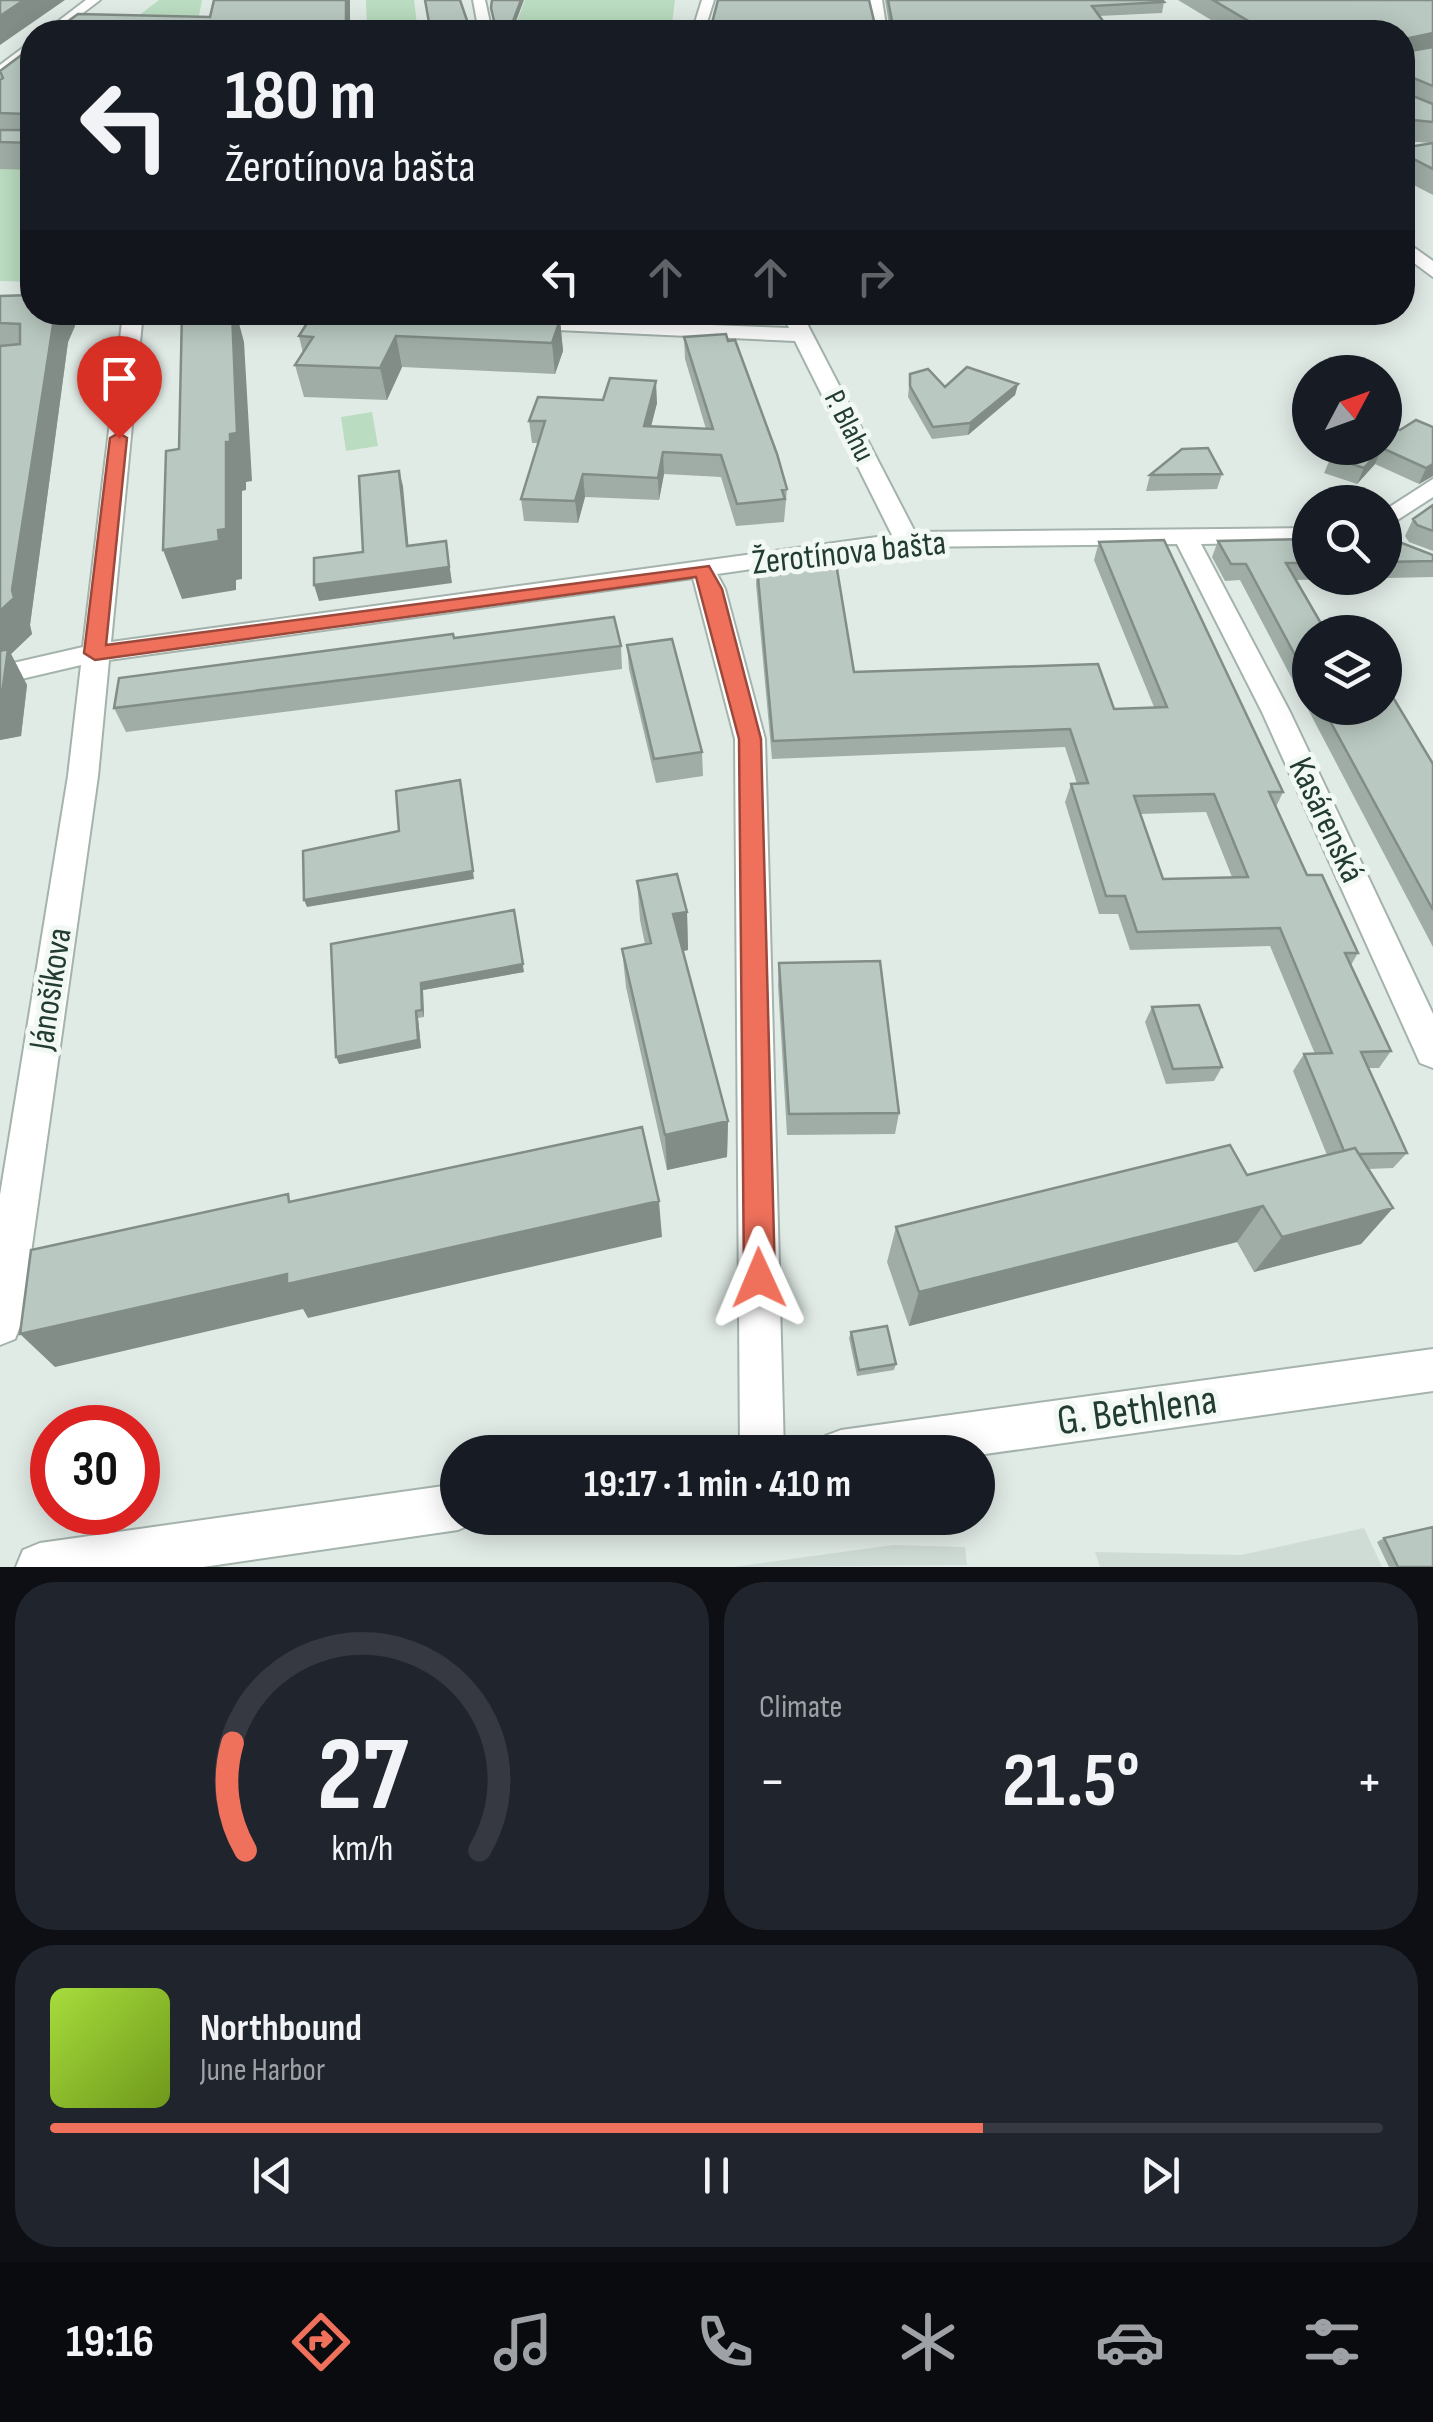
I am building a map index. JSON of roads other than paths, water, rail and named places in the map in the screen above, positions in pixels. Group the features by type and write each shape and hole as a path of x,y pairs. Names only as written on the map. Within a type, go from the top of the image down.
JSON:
{"street":[{"path":"66,20 94,0"},
{"path":"1415,242 1424,241"},
{"name":"Jánošíkova","path":"0,1324 83,776 132,325"},
{"path":"550,325 803,335"},
{"name":"P. Blahu","path":"798,325 907,540"},
{"path":"1402,509 1433,486"},
{"name":"Žerotínova bašta","path":"0,675 95,653 907,540 1292,535"},
{"name":"Kasárenská","path":"1186,538 1276,712 1433,1052"},
{"path":"702,570 712,589 750,739 762,1435"},
{"name":"G. Bethlena","path":"964,1435 1433,1370"},
{"path":"40,1567 440,1510"}]}
